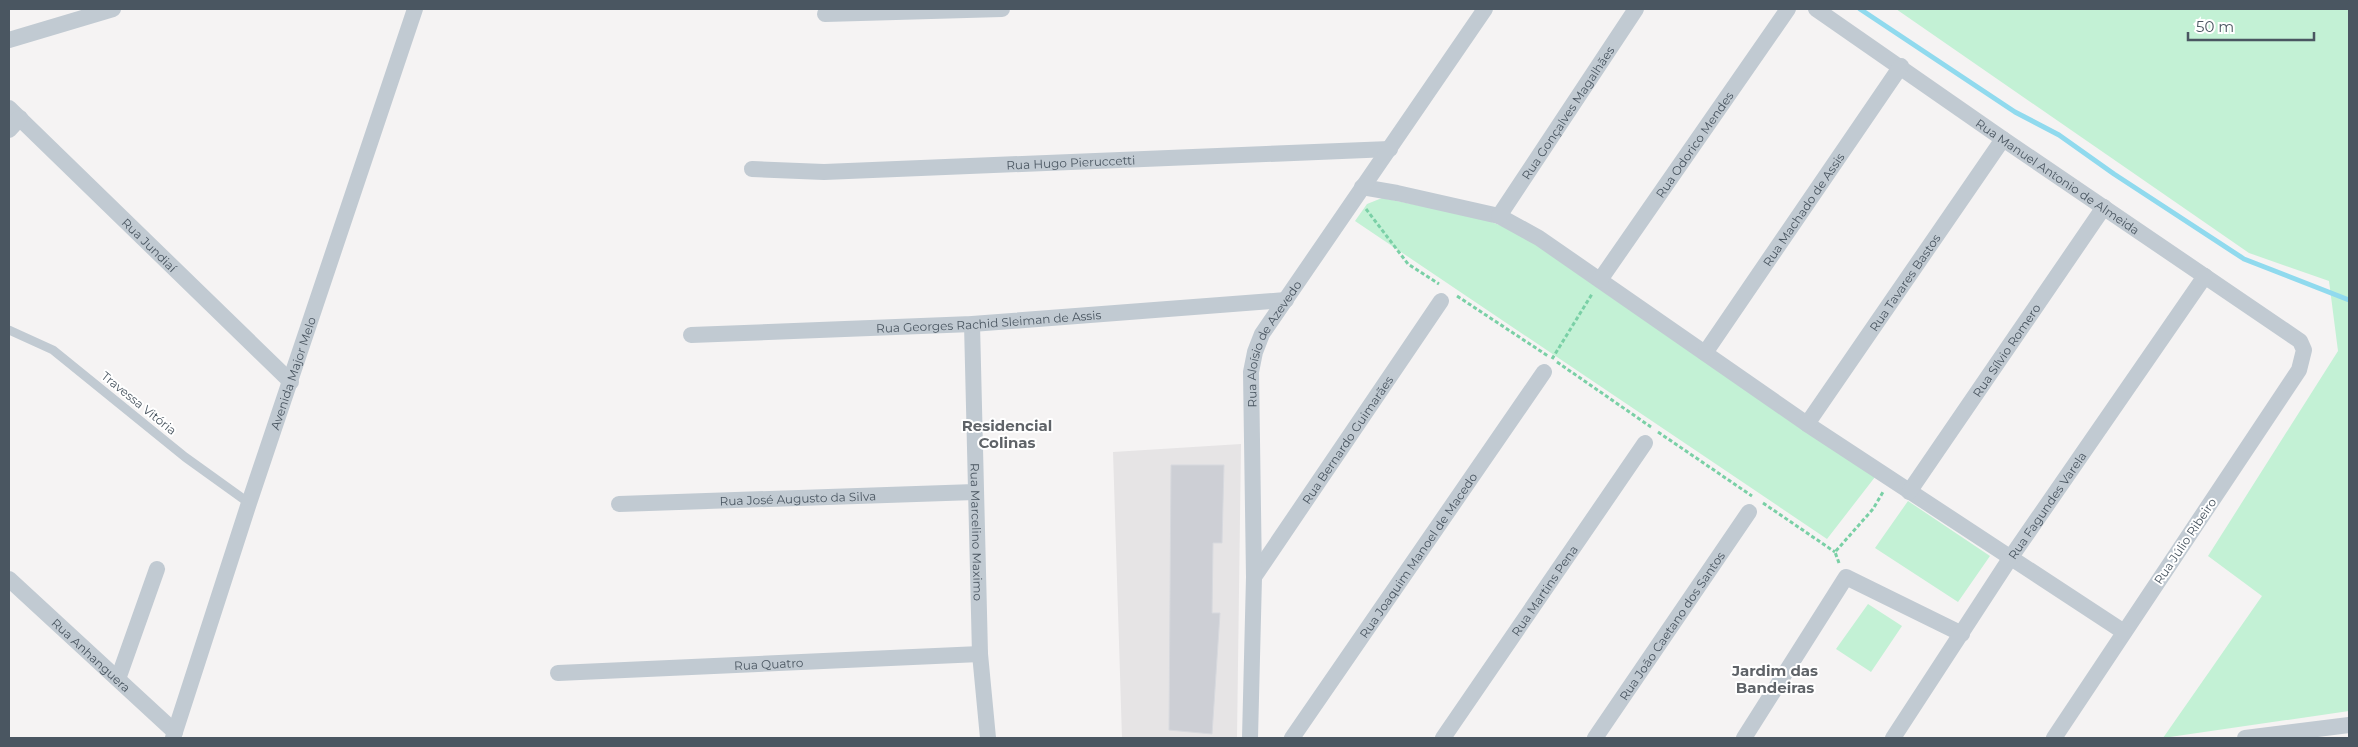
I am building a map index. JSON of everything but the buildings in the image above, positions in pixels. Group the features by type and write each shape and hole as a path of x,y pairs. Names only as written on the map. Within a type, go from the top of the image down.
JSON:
{"street":[{"path":"9,40 113,9"},
{"name":"Avenida Major Melo","path":"174,735 249,503 415,9"},
{"path":"825,14 1002,9"},
{"name":"Rua Aloísio de Azevedo","path":"1250,738 1254,577 1251,372 1255,352 1262,334 1358,191 1390,149 1485,9"},
{"name":"Rua Gonçalves Magalhães","path":"1499,216 1636,9"},
{"name":"Rua Odorico Mendes","path":"1600,280 1788,9"},
{"name":"Rua Manuel Antonio de Almeida","path":"1816,9 2300,341"},
{"name":"Rua Machado de Assis","path":"1705,353 1901,66"},
{"path":"9,130 15,113"},
{"name":"Rua Jundiaí","path":"15,113 291,382"},
{"name":"Rua Tavares Bastos","path":"1807,424 2003,139"},
{"name":"Rua Hugo Pieruccetti","path":"752,169 824,172 1390,149"},
{"path":"1358,191 1414,196 1499,216 1540,238 1807,424 2124,632"},
{"name":"Rua Sílvio Romero","path":"1909,492 2104,206"},
{"name":"Rua Fagundes Varela","path":"1893,738 2011,558 2205,276"},
{"name":"Rua Bernardo Guimarães","path":"1254,577 1444,293"},
{"name":"Rua Georges Rachid Sleiman de Assis","path":"691,335 972,324 1286,300"},
{"name":"Rua Marcelino Maximo","path":"972,324 980,654 988,738"},
{"name":"Rua Júlio Ribeiro","path":"2054,738 2300,370 2304,350 2300,341"},
{"name":"Rua Joaquim Manoel de Macedo","path":"1292,738 1548,366"},
{"name":"Rua Martins Pena","path":"1443,738 1645,443"},
{"name":"Rua José Augusto da Silva","path":"620,504 975,492"},
{"name":"Rua João Caetano dos Santos","path":"1595,738 1749,512"},
{"path":"118,679 156,569"},
{"path":"1744,738 1846,577 1962,634"},
{"name":"Rua Anhanguera","path":"9,579 118,679 174,735"},
{"name":"Rua Quatro","path":"558,673 980,654"},
{"path":"2245,738 2349,725"}],"lane":[{"name":"Travessa Vitória","path":"9,330 53,350 185,457 249,503"}],"path":[{"path":"1358,191 1408,264 1444,293 1548,366 1835,552 1846,577"},
{"path":"1548,366 1600,280"},
{"path":"1835,552 1873,509 1891,480"}],"shaded area":[{"path":"1241,444 1237,738 1122,738 1113,452"}],"green space":[{"path":"1896,9 2349,9 2349,711 2163,738 2262,596 2208,556 2338,351 2329,281 2249,253"},
{"path":"1382,198 1481,218 1523,234 1875,477 1827,539 1355,221 1367,204"},
{"path":"1908,501 1990,556 1958,602 1875,548"},
{"path":"1868,604 1902,626 1871,672 1836,649"}],"waterway":[{"path":"1860,9 2015,112 2059,135 2114,174 2244,259 2349,300"}],"district":[{"name":"Residencial Colinas","path":"1007,434"},
{"name":"Jardim das Bandeiras","path":"1775,678"}]}
